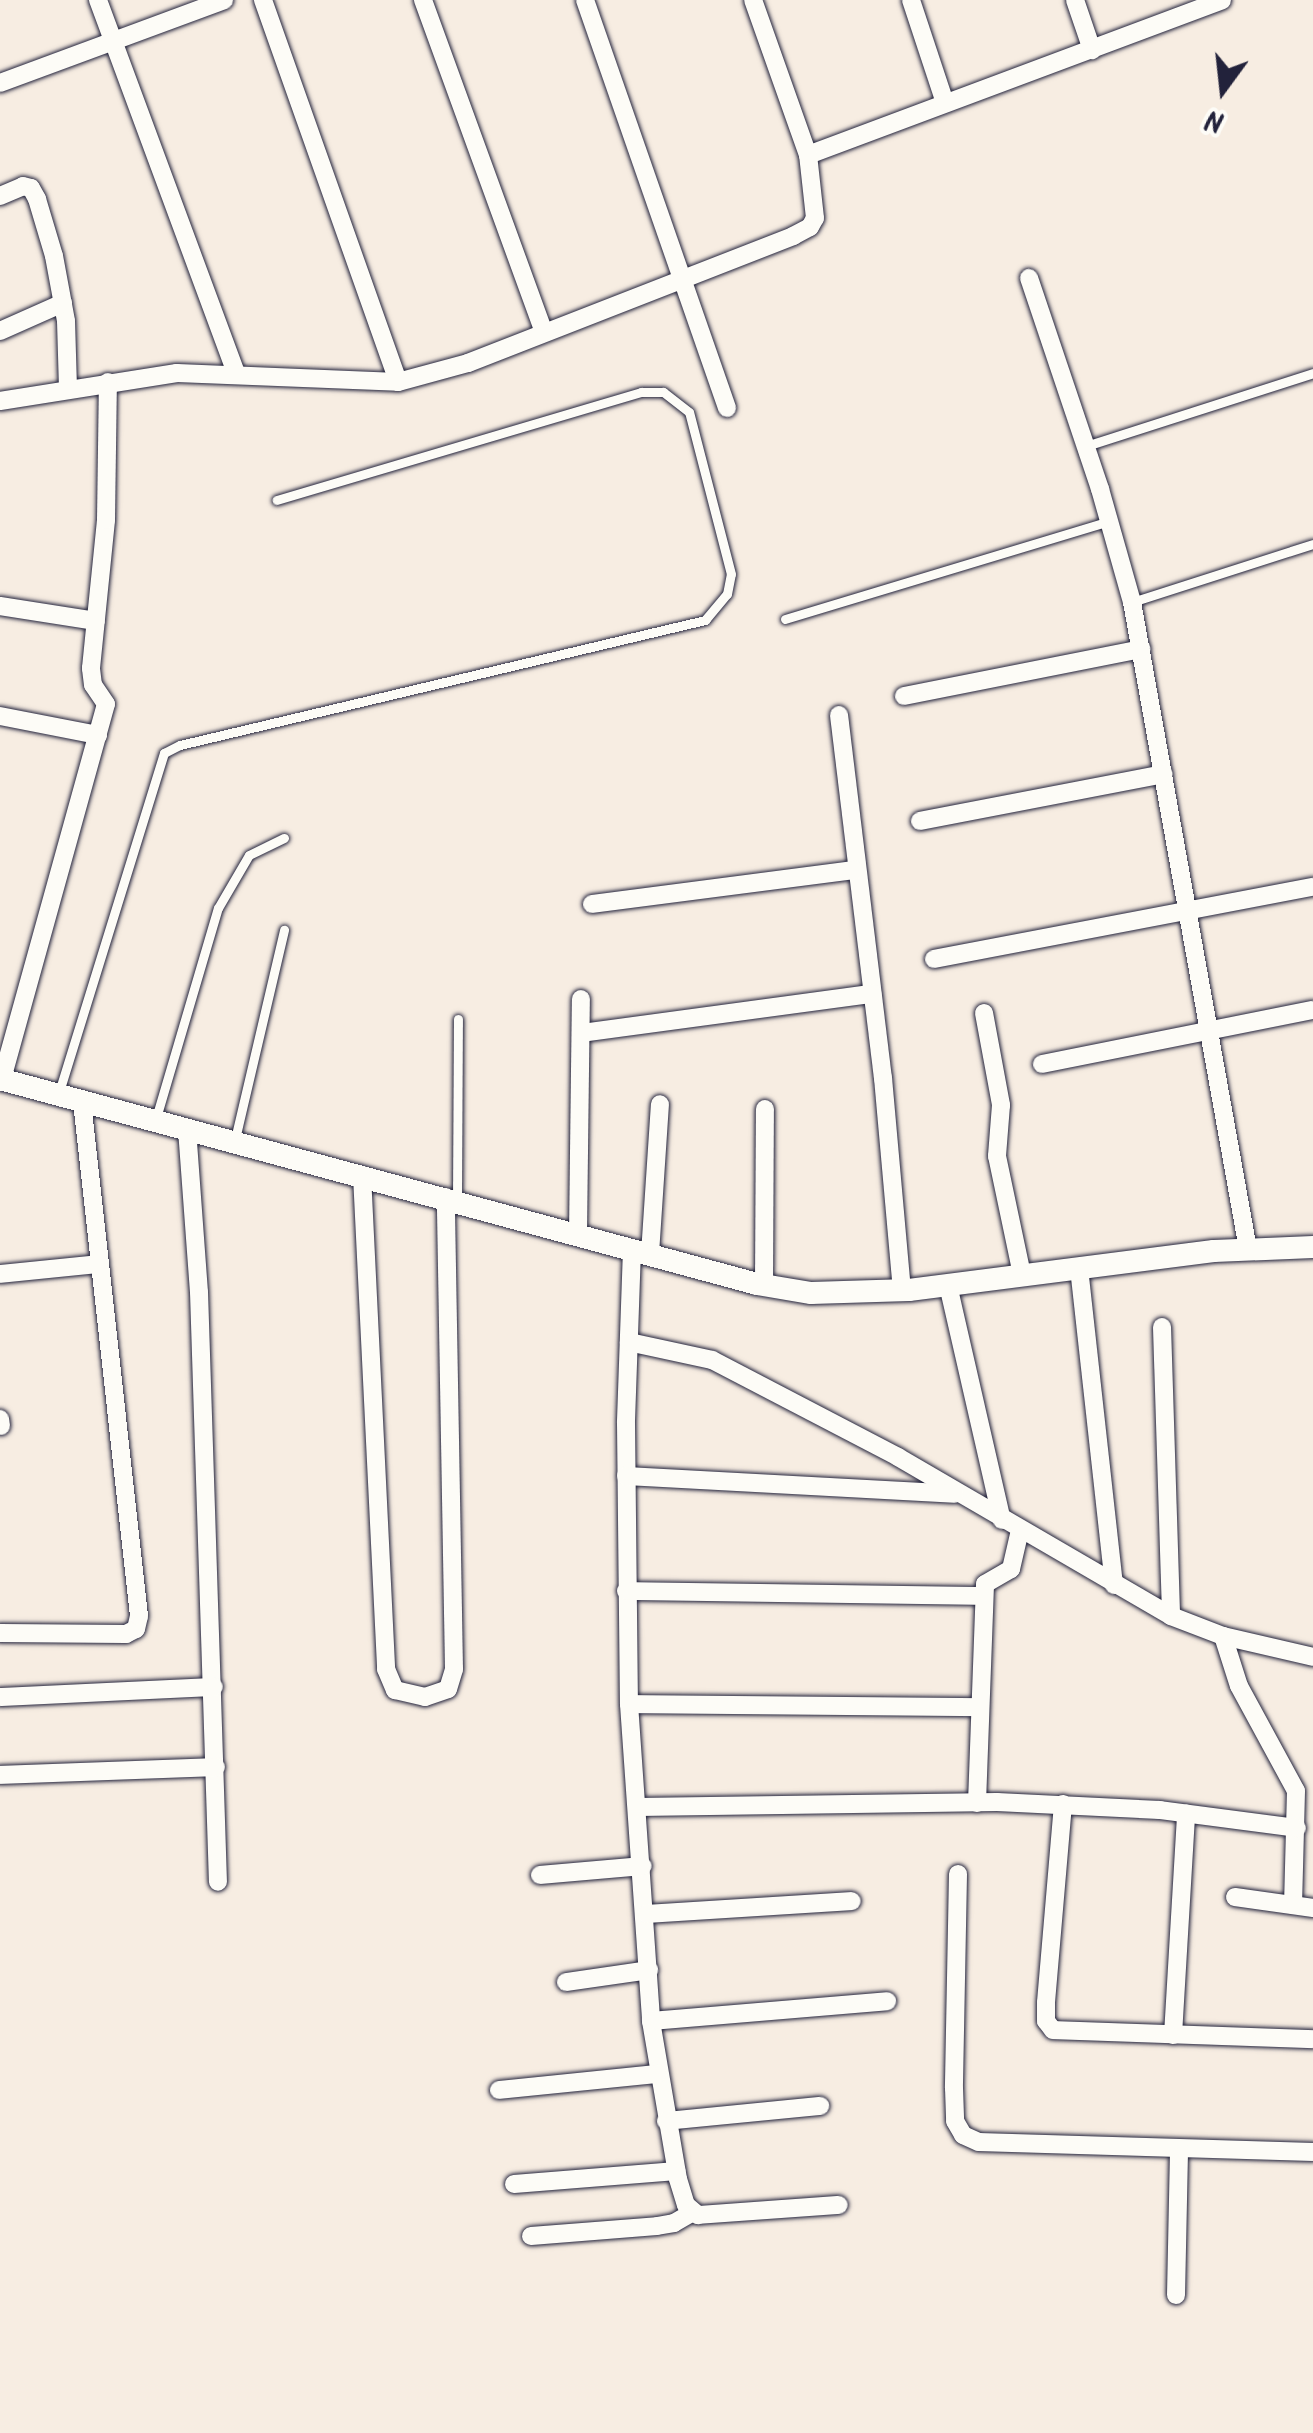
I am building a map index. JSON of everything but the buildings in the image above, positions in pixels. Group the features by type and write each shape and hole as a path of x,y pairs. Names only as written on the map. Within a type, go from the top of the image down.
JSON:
{"street":[{"path":"98,0 116,40 236,374"},
{"path":"0,83 224,0"},
{"path":"263,0 398,382"},
{"path":"423,0 544,332"},
{"path":"584,0 685,277 727,408"},
{"path":"0,401 177,372 398,382 468,363 810,227 816,207 808,155 753,0"},
{"path":"911,0 945,103"},
{"path":"1076,0 1092,50"},
{"path":"808,155 1222,0"},
{"path":"0,196 23,186 31,188 54,256 62,303 68,389"},
{"path":"1028,278 1086,446 1132,602 1248,1249"},
{"path":"0,331 62,303"},
{"path":"108,382 106,520 92,685 106,704 1,1079 764,1285 810,1292 902,1290 1248,1249 1313,1247"},
{"path":"0,606 96,621"},
{"path":"904,696 1141,648"},
{"path":"839,715 902,1290"},
{"path":"0,716 98,735"},
{"path":"920,820 1164,774"},
{"path":"592,904 855,870"},
{"path":"934,959 1313,886"},
{"path":"582,1033 872,994"},
{"path":"578,1234 580,998"},
{"path":"1042,1064 1313,1010"},
{"path":"984,1012 1000,1105 997,1156 1022,1275"},
{"path":"0,1632 126,1634 136,1629 138,1616 82,1101"},
{"path":"660,1104 629,1342 629,1704 657,2074 676,2171 686,2205 693,2212"},
{"path":"764,1285 765,1110"},
{"path":"187,1129 199,1292 218,1882"},
{"path":"362,1175 386,1669 395,1690 425,1698 448,1690 454,1669 452,1199"},
{"path":"0,1274 98,1264"},
{"path":"1079,1268 1114,1585"},
{"path":"948,1285 1002,1520"},
{"path":"1162,1327 1171,1616"},
{"path":"629,1342 712,1360 960,1494 1171,1616 1223,1636 1313,1657"},
{"path":"626,1476 960,1494"},
{"path":"977,1802 984,1596 991,1576 1011,1569 1020,1531"},
{"path":"626,1591 984,1596"},
{"path":"1223,1636 1239,1686 1304,1792 1297,1828 1294,1905"},
{"path":"0,1697 214,1686"},
{"path":"629,1704 979,1707"},
{"path":"0,1776 216,1767"},
{"path":"638,1807 1064,1804 1186,1813 1297,1828"},
{"path":"1064,1804 1046,2021 1053,2030 1313,2039"},
{"path":"1173,2035 1186,1813"},
{"path":"540,1875 642,1866"},
{"path":"958,1874 954,2088 955,2121 963,2135 979,2142 1313,2152"},
{"path":"1235,1898 1313,1908"},
{"path":"647,1914 852,1901"},
{"path":"566,1982 649,1970"},
{"path":"651,2021 887,2001"},
{"path":"499,2090 657,2074"},
{"path":"666,2121 820,2106"},
{"path":"1176,2295 1179,2149"},
{"path":"514,2184 676,2171"},
{"path":"531,2236 674,2224 693,2212 838,2205"}],"lane":[{"path":"1086,446 1313,373"},
{"path":"58,1094 164,754 180,745 705,620 727,594 731,574 689,412 664,392 641,392 277,500"},
{"path":"785,619 1109,521"},
{"path":"1132,602 1313,544"},
{"path":"156,1121 218,908 234,873 249,855 284,838"},
{"path":"234,1142 284,930"},
{"path":"452,1199 458,1018"}]}
